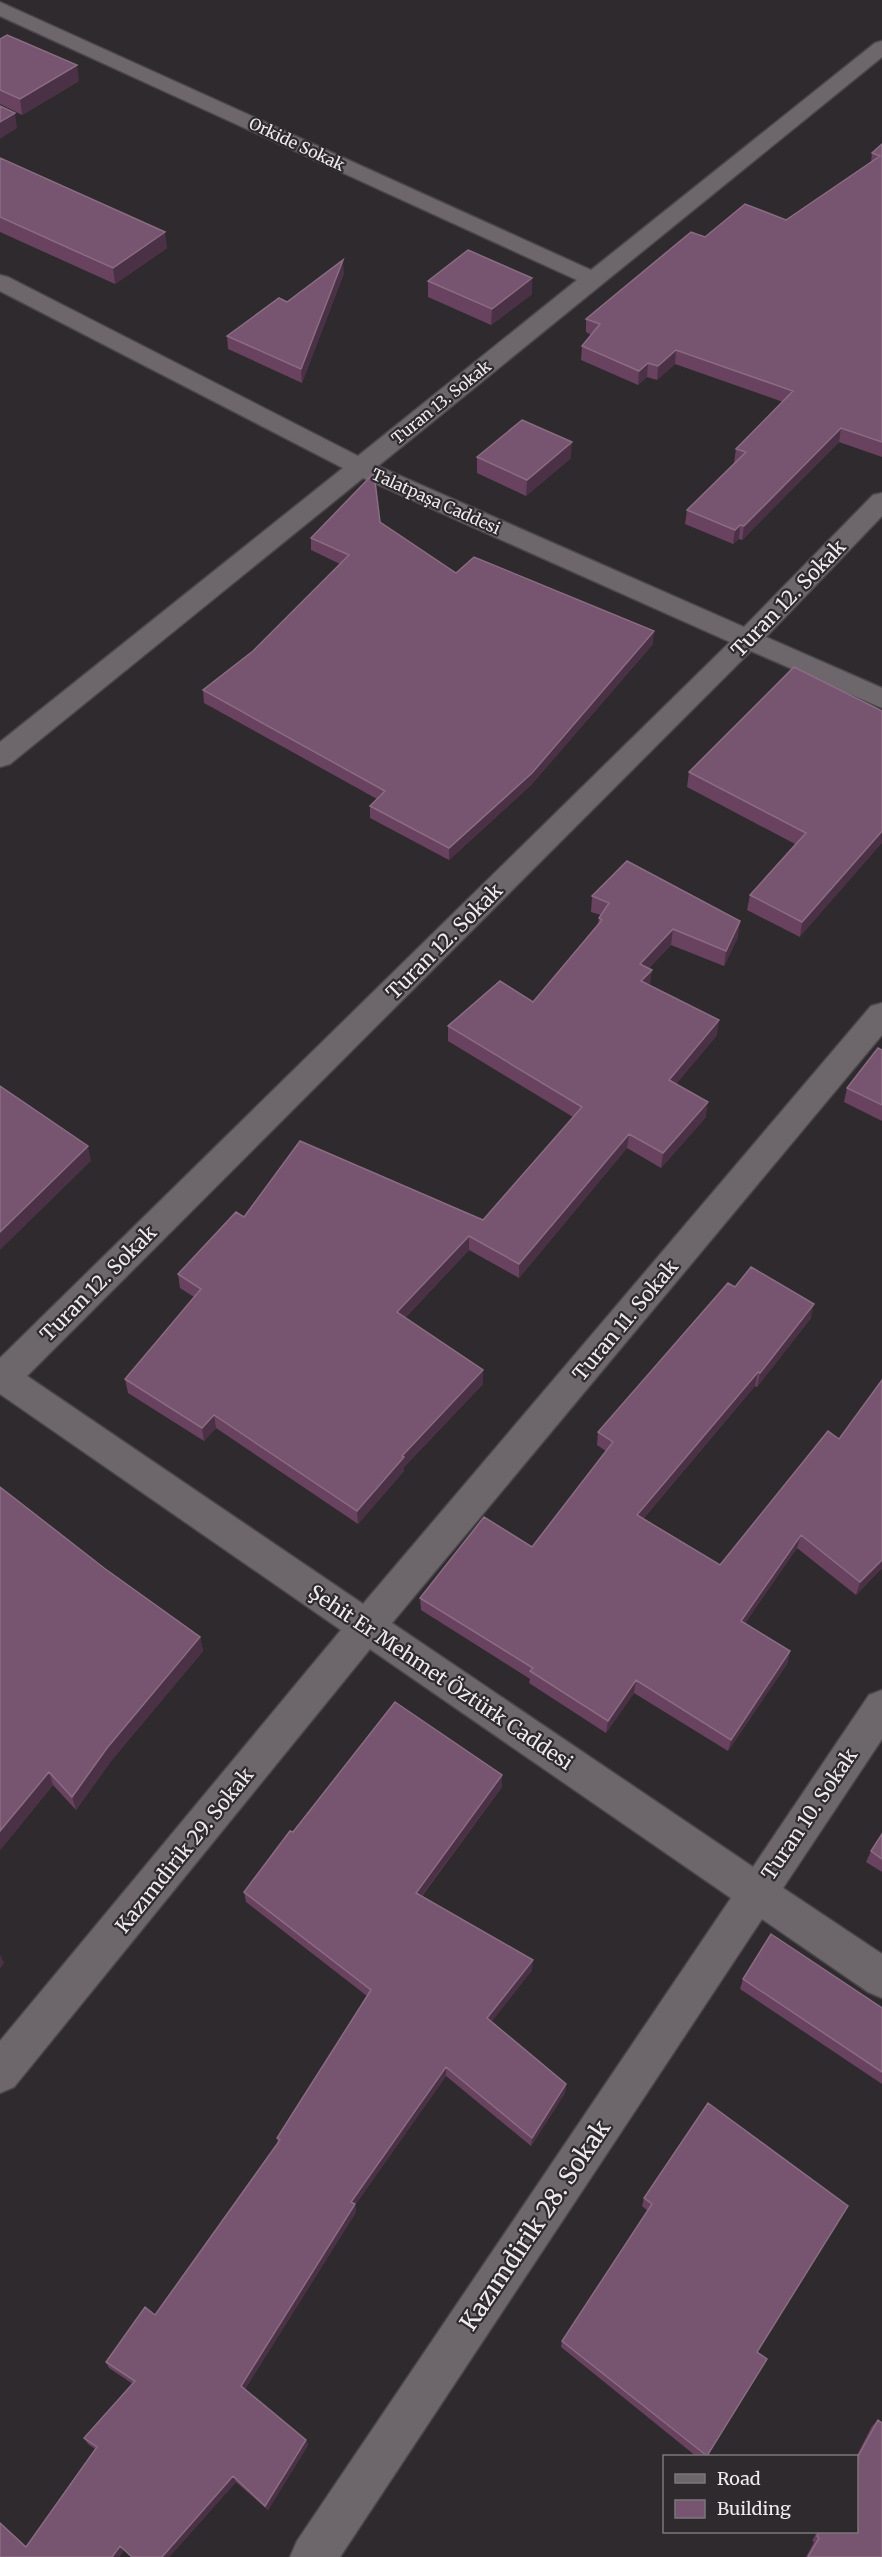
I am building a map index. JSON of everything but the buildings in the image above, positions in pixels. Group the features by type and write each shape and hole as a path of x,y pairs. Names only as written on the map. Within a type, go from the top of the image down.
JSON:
{"street":[{"name":"Orkide Sokak","path":"0,8 593,279"},
{"name":"Turan 13. Sokak","path":"0,757 882,47"},
{"name":"Talatpaşa Caddesi","path":"0,282 360,467 882,699"},
{"name":"Turan 12. Sokak","path":"1,1378 748,639 882,501"},
{"name":"Turan 11. Sokak","path":"367,1626 882,1014"},
{"name":"Şehit Er Mehmet Öztürk Caddesi","path":"1,1378 882,1978"},
{"name":"Kazımdirik 29. Sokak","path":"0,2073 367,1626"},
{"name":"Turan 10. Sokak","path":"756,1892 882,1707"},
{"name":"Kazımdirik 28. Sokak","path":"313,2557 756,1892"}]}
